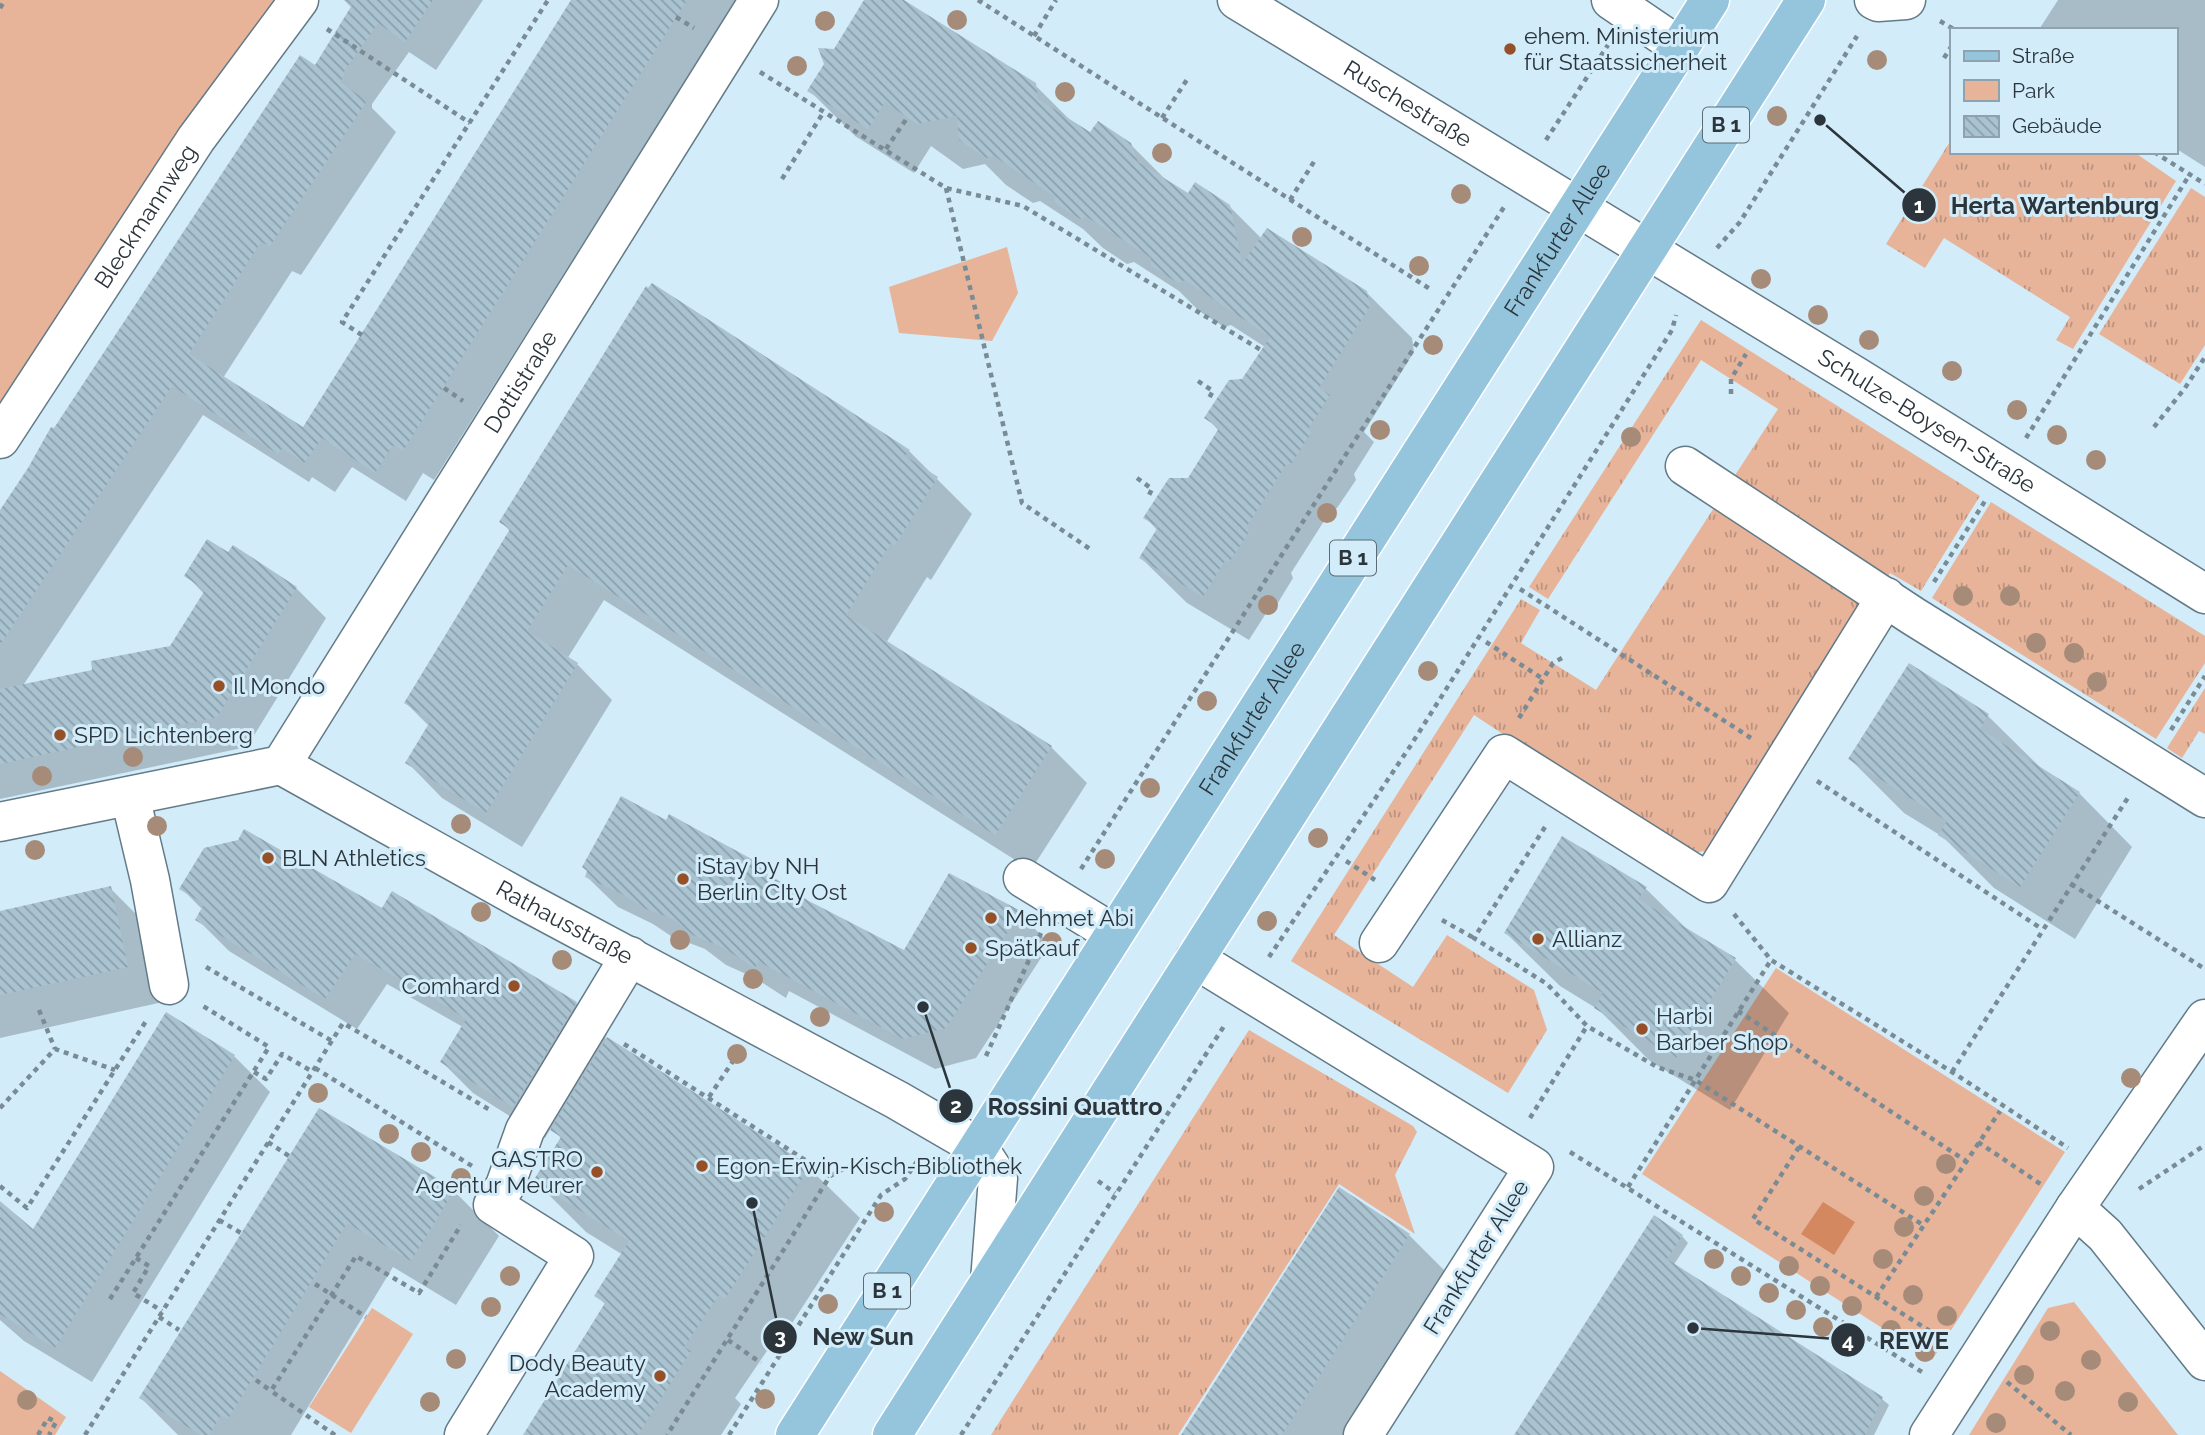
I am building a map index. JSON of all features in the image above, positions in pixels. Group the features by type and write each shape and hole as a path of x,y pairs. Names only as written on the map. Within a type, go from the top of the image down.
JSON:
{"main road":[{"name":"Frankfurter Allee","path":"795,1435 1710,0"},
{"name":"B 1","path":"892,1435 1806,0"}],"street":[{"name":"Bleckmannweg","path":"0,439 195,139 299,0"},
{"name":"Dottistraße","path":"281,765 760,0"},
{"name":"Ruschestraße","path":"1237,0 1647,249"},
{"path":"1620,6 1680,47"},
{"name":"Schulze-Boysen-Straße","path":"1647,249 2205,594"},
{"path":"1685,466 1900,606 2205,798"},
{"path":"1379,943 1504,754 1709,883 1900,606"},
{"path":"0,822 281,765"},
{"name":"Rathausstraße","path":"281,765 521,899 897,1100 978,1147 998,1178 990,1281"},
{"path":"130,796 163,942 169,985"},
{"path":"1023,878 1114,934"},
{"path":"464,1435 574,1256 493,1205 505,1186 525,1130 630,956"},
{"name":"Frankfurter Allee","path":"1195,959 1534,1167 1363,1435"},
{"path":"1929,1435 1966,1376 2062,1199 2205,1019"},
{"path":"2062,1199 2105,1235 2205,1361"}],"path":[{"path":"0,8 5,0"},
{"path":"362,335 342,323 548,0"},
{"path":"978,0 1430,289"},
{"path":"1034,36 1056,0"},
{"path":"1791,140 1886,1"},
{"path":"1543,144 1620,6"},
{"path":"336,36 470,123"},
{"path":"1944,58 1950,49"},
{"path":"728,52 946,188 1023,205 1261,350"},
{"path":"1162,118 1188,78"},
{"path":"782,179 823,113"},
{"path":"886,149 907,118"},
{"path":"2157,154 2205,184"},
{"path":"1290,200 1315,160"},
{"path":"1900,606 2005,470 2190,174"},
{"path":"946,188 1022,503 1093,551"},
{"path":"985,1058 1037,939 1509,199"},
{"path":"2154,426 2185,388 2205,356"},
{"path":"1198,381 1213,391 1209,398"},
{"path":"961,1435 1246,992 1411,745 1639,382"},
{"path":"1136,478 1152,489 1149,495"},
{"path":"1486,642 1544,679"},
{"path":"1504,754 1507,737 1553,663 1562,658"},
{"path":"1952,1072 2205,676"},
{"path":"1566,793 1474,938 1547,984 1587,1026 1657,1067 1695,1080 1923,1225"},
{"path":"1709,883 1771,960 1952,1072 2074,1152"},
{"path":"2071,884 2205,969"},
{"path":"163,942 332,1041"},
{"path":"1628,1187 1771,960"},
{"path":"0,1186 27,1208 169,985 269,1047 110,1300"},
{"path":"39,1010 55,1049 115,1070"},
{"path":"1738,1011 1966,1161"},
{"path":"85,1435 343,1023 525,1130"},
{"path":"591,1023 830,1175"},
{"path":"1509,1151 1587,1026"},
{"path":"0,1108 55,1049"},
{"path":"254,1072 266,1079 282,1054 314,1070 505,1186"},
{"path":"709,1097 733,1061"},
{"path":"1876,1297 2000,1111"},
{"path":"268,1142 289,1156"},
{"path":"1978,1143 2062,1199"},
{"path":"1560,1145 1628,1187 1966,1376 2021,1392 2071,1435"},
{"path":"2133,1192 2205,1145"},
{"path":"1799,1147 1753,1219 1945,1341"},
{"path":"729,1435 881,1195 905,1179 922,1155"},
{"path":"667,1435 830,1175 855,1162 868,1161 886,1166"},
{"path":"1096,1180 1115,1193"},
{"path":"271,1391 356,1256 419,1293 464,1219"},
{"path":"219,1220 241,1233"},
{"path":"136,1258 149,1266 134,1293 162,1311"},
{"path":"315,1284 366,1317"},
{"path":"159,1317 179,1329"},
{"path":"728,1340 761,1363"},
{"path":"257,1380 335,1435"},
{"path":"38,1435 48,1418 56,1422 49,1435"}],"green space":[{"path":"0,0 277,0 0,420"},
{"path":"1950,142 1950,154 2137,154 2176,181 2073,349 2056,340 2070,317 1944,238 1925,268 1886,244"},
{"path":"2191,188 2205,197 2205,345 2180,384 2099,334"},
{"path":"1007,247 1018,293 992,341 899,333 889,287"},
{"path":"1701,320 1980,496 1921,591 1890,573 1718,842 1705,851 1685,854 1474,715 1334,935 1413,987 1447,935 1534,990 1547,1030 1508,1093 1291,961 1521,599 1540,610 1521,643 1596,690 1778,409 1701,360 1548,599 1529,587"},
{"path":"1991,502 2205,636 2205,663 2156,739 1932,598"},
{"path":"2205,688 2205,734 2199,731 2182,758 2167,748"},
{"path":"1776,968 2065,1152 1932,1360 1642,1174"},
{"path":"1249,1030 1413,1126 1417,1132 1395,1175 1415,1234 1339,1184 1178,1435 991,1435"},
{"path":"2074,1302 2178,1435 1969,1435 2048,1308"},
{"path":"372,1308 413,1334 351,1433 309,1407"},
{"path":"0,1371 66,1417 55,1435 0,1435"}],"shaded area":[{"path":"1823,1202 1855,1222 1834,1255 1801,1234"}],"building":[{"path":"345,0 433,0 405,42 378,23 343,73 345,74 340,82 367,101 270,246 261,242 189,354 303,427 571,0 687,0 403,451 393,445 375,473 322,438 304,463 282,448 278,454 172,386 0,645 0,510 51,427 54,428 300,55 315,65 352,5"},
{"path":"864,0 904,0 1036,83 1038,99 1090,132 1098,121 1131,143 1138,162 1188,193 1195,182 1230,205 1242,264 1267,228 1367,291 1370,306 1319,388 1330,395 1309,428 1311,433 1292,463 1286,465 1247,526 1249,532 1230,561 1224,562 1203,597 1139,558 1158,527 1143,518 1169,478 1188,478 1219,428 1204,418 1229,380 1242,379 1270,337 1185,280 1178,283 1151,266 1151,258 1087,217 1080,219 1055,203 1054,196 994,156 986,158 959,140 957,116 917,124 885,102 868,129 807,91 824,64 818,48 834,49"},
{"path":"652,283 910,450 905,456 938,477 895,545 891,543 846,615 1052,746 995,835 568,565 527,631 578,663 486,813 405,763 431,720 404,703 510,529 499,522 646,286 648,288"},
{"path":"207,539 228,552 233,545 297,587 217,717 0,764 0,689 92,670 91,661 170,646 205,590 184,576"},
{"path":"1909,663 1989,714 1980,729 2080,792 2020,887 1938,835 1947,821 1848,759"},
{"path":"621,796 666,820 669,814 759,863 756,868 803,894 801,897 904,950 949,873 1021,911 946,1028 903,1039 758,961 755,968 722,947 693,935 673,919 646,909 585,877 587,871 582,867"},
{"path":"244,829 382,908 392,891 577,1002 513,1107 440,1062 466,1019 430,996 355,954 325,999 195,920 204,904 179,889 204,848 238,840"},
{"path":"1562,836 1647,887 1638,899 1736,958 1676,1058 1594,1008 1603,993 1504,933"},
{"path":"111,886 128,967 0,995 0,911"},
{"path":"166,1012 235,1055 55,1348 0,1314 0,1201 33,1229"},
{"path":"607,1037 810,1166 725,1299 719,1295 684,1347 691,1351 638,1435 523,1435 605,1303 594,1296 629,1241 533,1181 561,1137 550,1130"},
{"path":"319,1108 455,1189 411,1261 347,1223 228,1419 221,1415 209,1435 201,1435 139,1398"},
{"path":"1339,1187 1410,1234 1282,1435 1181,1435"},
{"path":"1654,1215 1683,1235 1667,1259 1883,1397 1865,1435 1514,1435"}],"place":[{"name":"ehem. Ministerium für Staatssicherheit","path":"1510,49"},
{"name":"Herta Wartenburg","path":"1820,120"},
{"name":"Il Mondo","path":"219,686"},
{"name":"SPD Lichtenberg","path":"60,735"},
{"name":"BLN Athletics","path":"268,858"},
{"name":"iStay by NH Berlin CIty Ost","path":"683,879"},
{"name":"Mehmet Abi","path":"991,918"},
{"name":"Allianz","path":"1538,939"},
{"name":"Spätkauf","path":"971,948"},
{"name":"Comhard","path":"514,986"},
{"name":"Rossini Quattro","path":"923,1007"},
{"name":"Harbi Barber Shop","path":"1642,1029"},
{"name":"Egon-Erwin-Kisch-Bibliothek","path":"702,1166"},
{"name":"GASTRO Agentur Meurer","path":"597,1172"},
{"name":"New Sun","path":"752,1203"},
{"name":"REWE","path":"1693,1328"},
{"name":"Dody Beauty Academy","path":"660,1376"}]}
